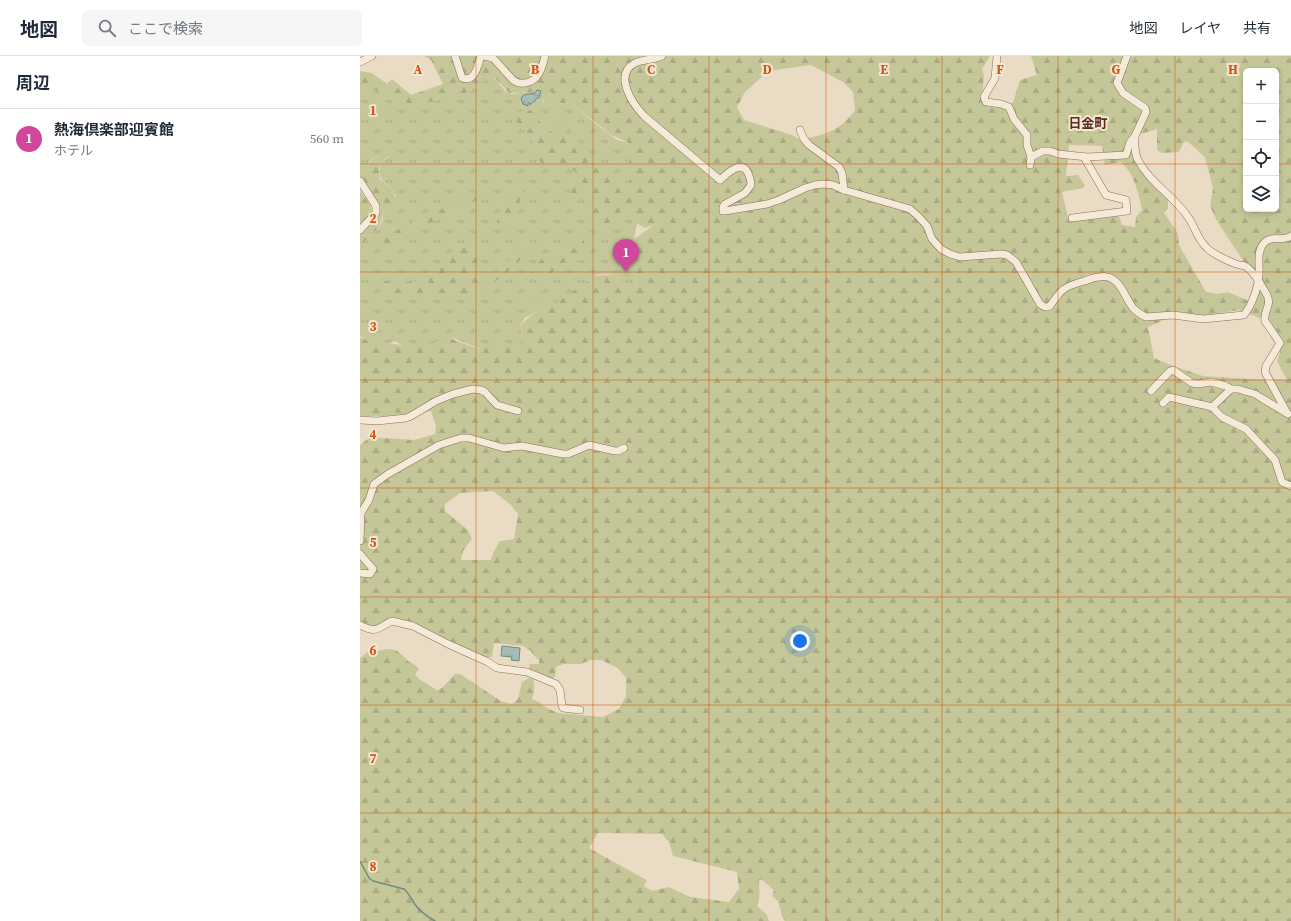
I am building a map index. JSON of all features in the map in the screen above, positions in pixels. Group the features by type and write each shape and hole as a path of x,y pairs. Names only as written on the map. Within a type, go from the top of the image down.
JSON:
{"street":[{"path":"360,62 372,56"},
{"path":"455,56 462,78 467,80 471,79 483,56 493,58 516,83 522,84 533,81 537,77 545,56"},
{"path":"662,56 644,60 630,67 626,71 625,85 637,108 644,116 720,180 736,167 742,167 746,170 752,181 750,188 745,193 725,204 723,211 725,212 767,204 815,185 833,185 844,190 910,209 920,216 927,226 932,239 941,249 950,254 960,257 1001,254 1007,256 1016,262 1040,304 1047,308 1067,286 1100,276 1118,283 1122,287 1133,308 1146,317 1173,315 1203,319 1244,315 1249,309 1258,281 1260,248 1262,244 1271,238 1282,240 1291,236"},
{"path":"997,56 995,78 984,97 986,102 1009,106 1014,119 1027,135 1027,145 1031,157 1030,165"},
{"path":"1031,157 1043,151 1084,157 1126,155 1130,142 1135,136 1146,112 1145,108 1123,93 1117,83 1128,56"},
{"path":"800,130 804,139 809,144 839,167 842,173 844,190"},
{"path":"1135,136 1134,148 1138,160 1153,179 1188,216 1206,248 1236,264 1245,266 1253,274 1268,297 1269,303 1265,321 1280,343 1266,366 1266,372 1289,415"},
{"path":"1072,218 1127,211 1126,200 1106,195 1084,157"},
{"path":"360,181 376,206 376,214 360,230"},
{"path":"1151,391 1170,371 1173,370 1192,383 1198,384 1211,382 1232,389 1238,389 1255,394 1289,415"},
{"path":"360,420 378,421 406,418 436,401 453,394 473,389 485,392 497,405 518,411"},
{"path":"1212,407 1232,389"},
{"path":"1163,403 1169,397 1212,407 1222,417 1246,429 1275,460 1282,482 1291,486"},
{"path":"360,541 361,513 369,500 374,484 388,474 439,445 460,438 469,438 504,448 522,446 563,454 568,454 589,445 618,451 624,448"},
{"path":"360,554 373,569 370,574 360,574"},
{"path":"360,625 371,630 379,629 392,621 413,626 488,662 497,668 527,672 556,684 560,690 563,708 580,710"}],"green space":[{"path":"424,56 990,56 982,69 984,76 982,102 989,107 1007,108 1013,102 1020,80 1037,75 1031,56 1291,56 1291,921 785,921 778,901 772,896 774,890 761,879 759,881 759,897 757,906 767,915 769,921 360,921 360,658 375,648 379,651 392,649 399,652 408,661 418,667 419,669 415,674 419,679 437,690 442,688 455,674 460,674 501,701 512,704 518,699 522,682 529,678 533,679 534,689 532,699 558,713 603,717 619,709 626,696 626,678 618,668 601,660 591,660 581,664 563,664 556,667 555,677 552,679 530,669 529,664 539,664 539,660 524,646 494,643 492,657 485,657 395,617 379,626 360,625 360,445 370,437 414,440 435,434 436,426 431,411 387,416 360,416 360,337 377,344 390,343 410,347 450,338 478,349 520,344 522,336 520,325 534,313 550,307 595,276 616,274 622,287 629,292 637,287 634,239 654,225 645,228 639,225 632,215 622,209 605,232 587,215 586,207 595,206 601,198 599,193 586,193 579,201 569,192 577,173 567,166 541,163 535,153 533,141 524,129 510,116 518,112 531,110 543,126 553,133 570,137 585,147 597,168 619,175 625,184 630,186 630,157 627,142 611,135 570,102 543,106 544,99 552,92 509,93 493,76 481,82 467,93 406,108 397,101 360,82 360,71 372,73 387,84 392,79 411,95 443,84 431,60","holes":["811,65 843,82 853,92 855,110 844,123 832,131 801,140 792,135 744,120 737,107 745,92 768,71","1157,129 1157,150 1162,153 1179,152 1184,142 1187,141 1205,157 1213,188 1210,206 1217,221 1244,262 1256,272 1249,301 1228,292 1217,294 1206,292 1179,245 1178,233 1164,213 1168,208 1168,199 1133,159 1131,137","1069,145 1102,146 1105,165 1121,162 1133,178 1142,210 1136,217 1135,227 1122,225 1119,216 1069,222 1062,192 1083,188 1085,185 1078,175 1066,176","1239,310 1262,319 1280,352 1277,361 1287,380 1203,376 1154,358 1148,327 1182,312 1203,316","493,491 511,505 518,514 514,539 500,541 491,560 461,560 463,551 472,539 468,530 445,511 445,504 460,493","598,833 662,834 669,842 673,856 737,872 739,889 729,902 690,897 669,887 652,891 644,886 647,880 589,848"]},
{"path":"493,76 505,91 511,94 552,92 543,100 543,106 570,102 617,140 626,142 629,147 640,210 634,239 637,287 629,292 622,287 616,274 596,275 575,293 564,300 525,318 520,325 522,336 520,344 480,349 453,338 437,343 406,348 395,341 380,346 360,336 360,246 377,230 383,220 383,212 396,196 381,178 380,174 381,162 389,157 387,151 373,158 366,166 360,165 360,83 362,81 405,106 467,93 484,79"},
{"path":"384,103 390,109 384,121 379,119 376,110 378,106"},
{"path":"563,114 565,117 565,123 558,127 550,126 550,118 553,115"},
{"path":"575,122 583,123 587,129 587,133 578,134 570,131 570,127"},
{"path":"384,148 389,156 381,163 379,171 380,179 390,187 394,193 395,206 383,212 381,223 372,235 360,246 360,233 377,217 378,206 360,177 360,165 366,166"},
{"path":"523,181 522,193 514,224 507,228 498,229 496,224 505,198"},
{"path":"360,190 370,205 372,211 360,227"},
{"path":"475,193 488,194 449,215 415,229 414,235 392,247 382,248 379,242 408,223 436,212"},
{"path":"579,232 583,236 586,253 581,260 563,263 547,278 529,276 542,258 549,252 555,258 563,251 571,238"},
{"path":"534,241 521,259 511,269 482,291 470,297 396,296 387,293 379,284 382,281 416,281 419,276 439,269 461,247 464,246 471,246 477,249 484,256 473,265 485,265 482,276 485,278 491,276 529,242"},
{"path":"538,291 546,294 546,300 535,305 529,303 530,295"}],"water":[{"path":"537,90 541,91 539,98 537,98 530,105 530,103 528,103 528,106 523,104 521,98 524,95 535,93"},
{"path":"502,646 520,648 519,661 511,660 512,657 501,656"}],"waterway":[{"path":"360,861 369,878 373,881 404,889 415,905 425,915 435,921"}],"place":[{"name":"熱海倶楽部迎賓館","path":"626,272"}],"district":[{"name":"日金町","path":"1088,123"}]}
